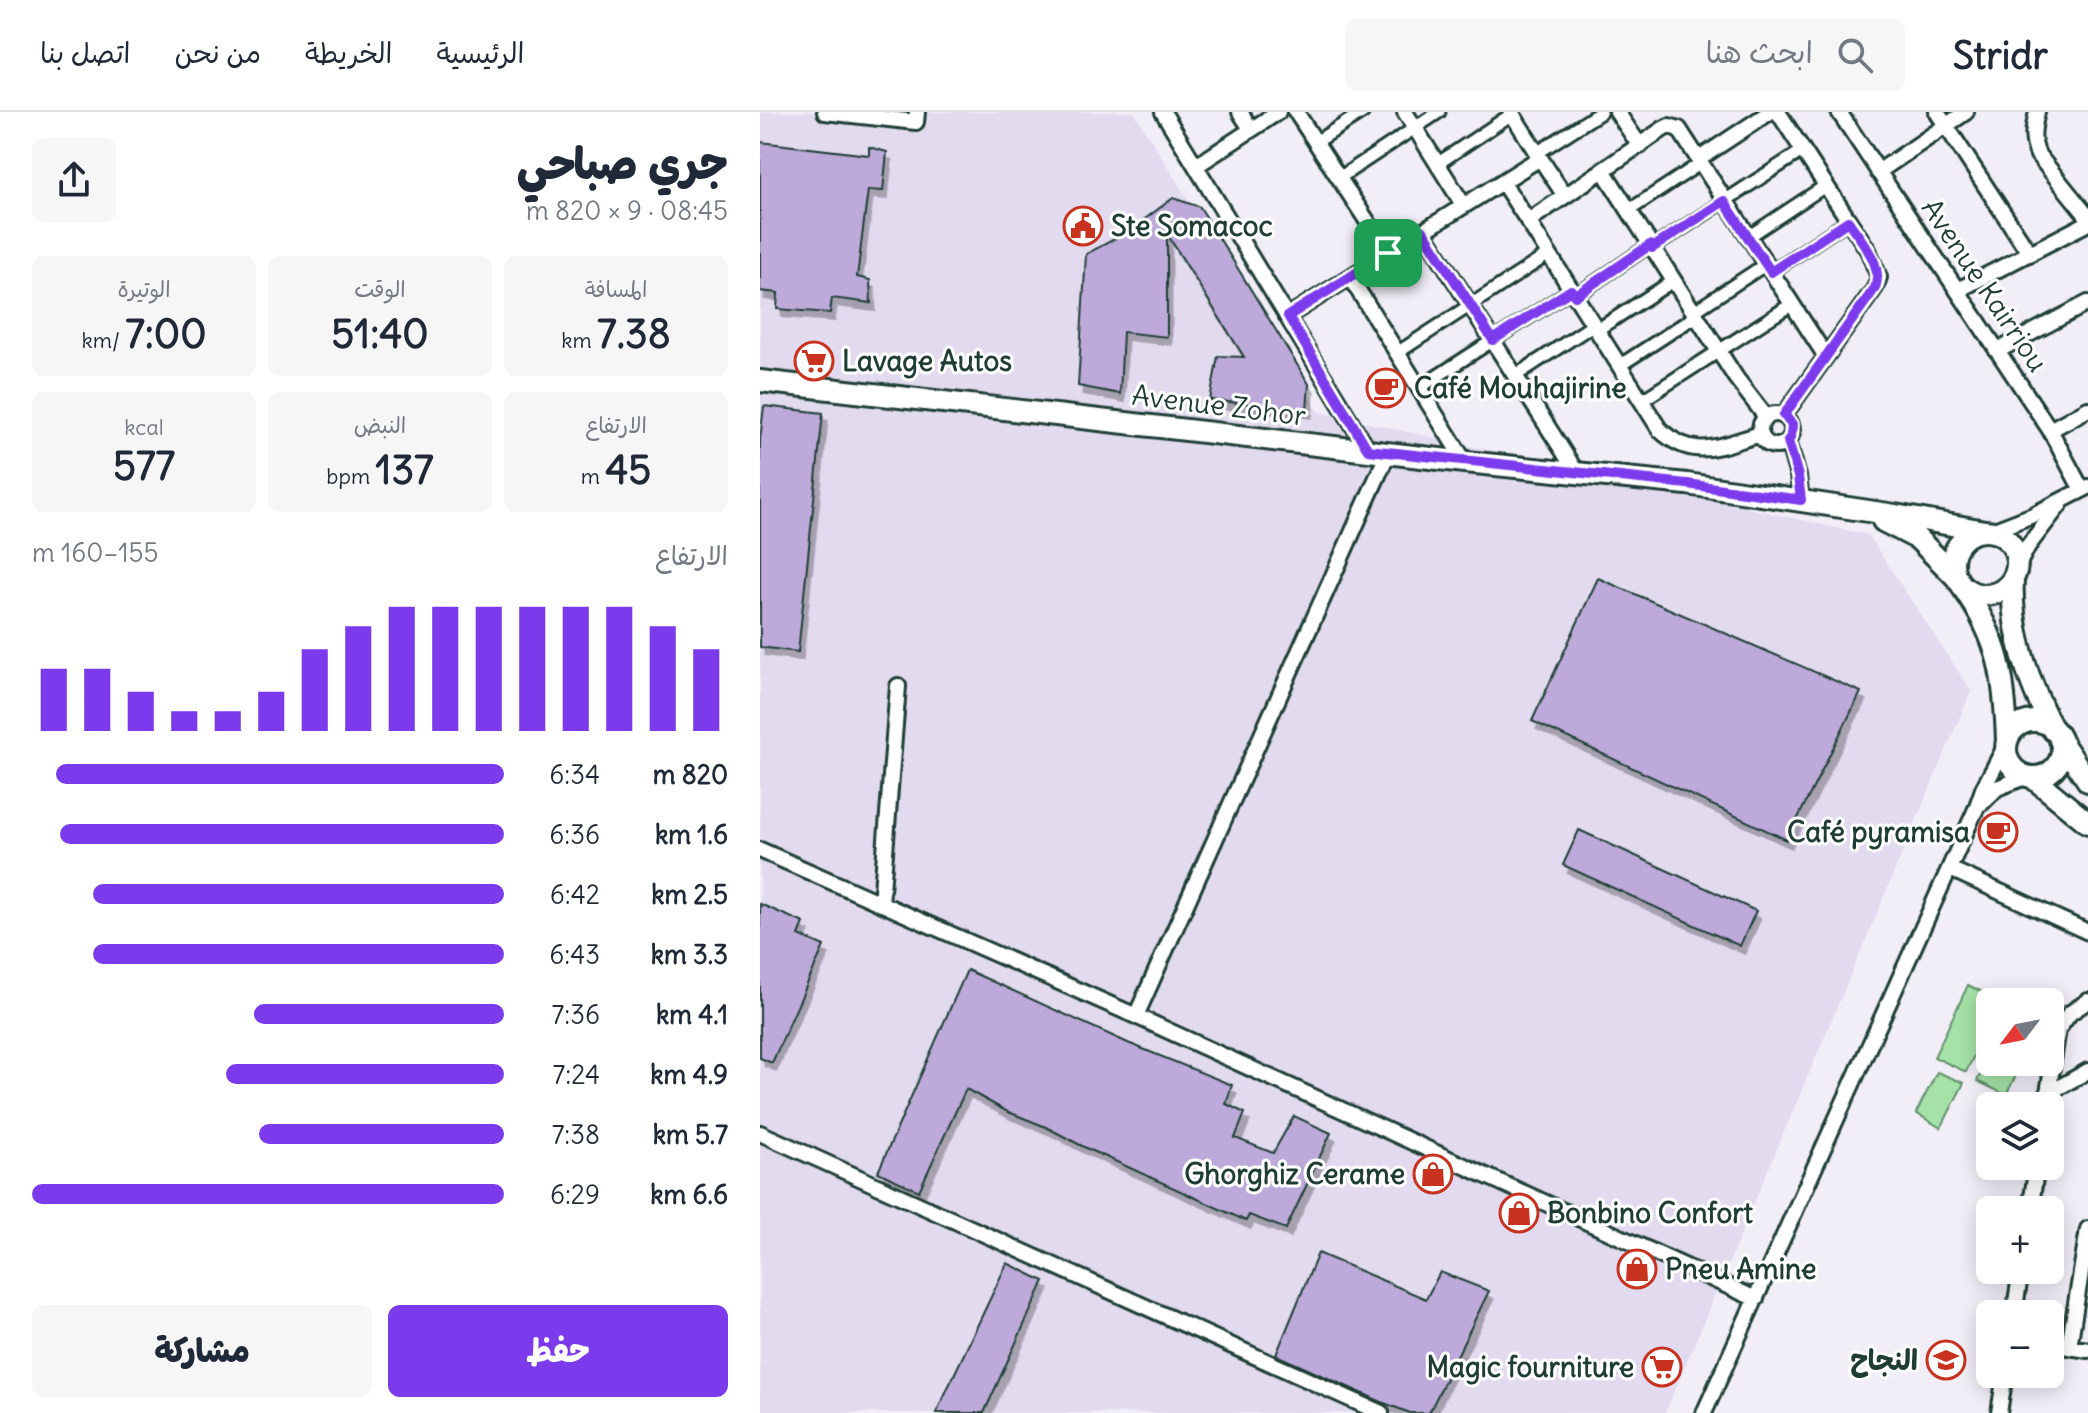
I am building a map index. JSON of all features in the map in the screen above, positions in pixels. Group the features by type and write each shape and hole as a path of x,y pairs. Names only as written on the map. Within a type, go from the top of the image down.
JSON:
{"main road":[{"name":"Avenue Zohor","path":"760,381 1465,462 1687,484 1987,532"},
{"name":"Avenue Zohor","path":"1862,510 1918,539 1959,581 1988,626 1998,656 2005,695 2007,742"},
{"path":"2014,574 2000,592 1988,595 1970,592 1959,581 1953,566 1958,547 1972,534 1987,532 2008,542 2016,554 2013,608 2023,659 2035,693 2057,735 2088,781"},
{"path":"2030,776 2047,773 2056,766 2061,751 2057,735 2041,723 2027,722 2015,729 2007,742 2009,761 2017,771 2030,776 2088,823"}],"street":[{"path":"825,112 916,122 917,112"},
{"path":"1136,1016 1378,452 1288,316 1163,112"},
{"path":"1240,112 1251,129"},
{"path":"1196,166 1278,112"},
{"path":"1296,112 1388,253"},
{"path":"1316,142 1363,112"},
{"path":"1405,112 1464,206"},
{"path":"1339,178 1439,112"},
{"path":"1288,316 1503,183 1601,112"},
{"path":"1617,112 1640,146"},
{"path":"1628,211 1770,112"},
{"path":"1778,112 1877,267 1879,277 1875,288 1784,415"},
{"name":"Avenue Kairriou","path":"1839,112 2050,430 2085,489"},
{"path":"1937,112 2030,254"},
{"path":"1878,172 1966,112"},
{"path":"1958,290 2030,254 2088,220 2038,155 2032,131 2037,112"},
{"path":"1437,164 1516,114 1565,196"},
{"path":"1528,221 1663,129 1675,126 1683,133 1825,355"},
{"path":"1419,388 1802,151"},
{"path":"1603,170 1719,351 1766,417"},
{"path":"1503,183 1660,430 1672,441 1699,450 1761,434"},
{"path":"1748,237 1825,186"},
{"path":"1619,366 1695,314 1848,221"},
{"path":"1423,231 1577,473"},
{"path":"1397,353 1549,254"},
{"path":"1350,277 1465,462"},
{"path":"1515,376 1673,281"},
{"path":"1997,351 2088,303"},
{"path":"1641,401 1792,304"},
{"path":"2050,430 2088,409"},
{"path":"1784,415 1792,424 1791,436 1784,444 1772,446 1761,434 1761,425 1766,417 1784,415"},
{"path":"1788,441 1801,500"},
{"path":"1987,532 2085,489"},
{"path":"2014,574 2028,546 2064,500"},
{"path":"881,904 898,686"},
{"path":"1704,1413 1950,869 1983,789 2007,742"},
{"path":"1976,809 1997,788 2030,776"},
{"path":"760,850 1136,1016 1756,1299"},
{"path":"1950,869 2088,932"},
{"path":"2048,1092 2058,1029 2070,1013 2088,1001"},
{"path":"2058,1092 2088,1071"},
{"path":"760,1133 1381,1413"},
{"path":"2069,1347 2088,1229"},
{"path":"2064,1346 2088,1350"},
{"path":"1999,1413 2003,1388"}],"shaded area":[{"path":"760,112 1134,112 1319,412 1868,535 1971,691 1665,1413 760,1413"}],"green space":[{"path":"1968,985 1976,989 1976,1052 1966,1072 1934,1057"},
{"path":"1937,1072 1964,1083 1941,1128 1916,1113"},
{"path":"1980,1076 2016,1076 2008,1092 2000,1092 1977,1081"}],"building":[{"path":"760,142 869,155 869,147 887,152 883,191 868,190 857,277 870,280 871,303 832,298 830,313 777,309 778,293 760,291"},
{"path":"1173,198 1200,207 1309,384 1307,410 1210,400 1218,356 1244,357 1167,234 1167,337 1123,332 1120,394 1078,386 1086,254 1126,233"},
{"path":"764,406 823,413 798,652 760,647 760,440"},
{"path":"1598,578 1861,692 1787,840 1532,721"},
{"path":"1579,830 1756,911 1740,946 1563,865"},
{"path":"760,904 804,923 799,935 824,946 772,1063 760,1058"},
{"path":"967,970 1128,1043 1232,1085 1226,1104 1245,1113 1235,1138 1273,1153 1294,1116 1331,1133 1286,1229 1249,1215 1246,1221 1006,1111 966,1089 919,1191 878,1172"},
{"path":"1318,1253 1426,1299 1440,1272 1489,1291 1429,1413 1410,1413 1276,1355"},
{"path":"1007,1263 1044,1281 984,1413 936,1413"}],"place":[{"name":"Ste Somacoc","path":"1083,226"},
{"name":"Lavage Autos","path":"814,361"},
{"name":"Café Mouhajirine","path":"1386,388"},
{"name":"Café pyramisa","path":"1998,832"},
{"name":"Ghorghiz Cerame","path":"1433,1174"},
{"name":"Bonbino Confort","path":"1519,1213"},
{"name":"Pneu Amine","path":"1637,1269"},
{"name":"النجاح","path":"1946,1360"},
{"name":"Magic fourniture","path":"1662,1367"}],"route":[{"path":"1724,201 1771,272 1848,221 1868,250 1879,277 1875,288 1784,415 1792,424 1788,441 1801,500 1687,484 1368,450 1288,316 1388,253 1423,231 1493,340 1571,290 1575,296 1650,245 1652,248 1724,201"}]}
